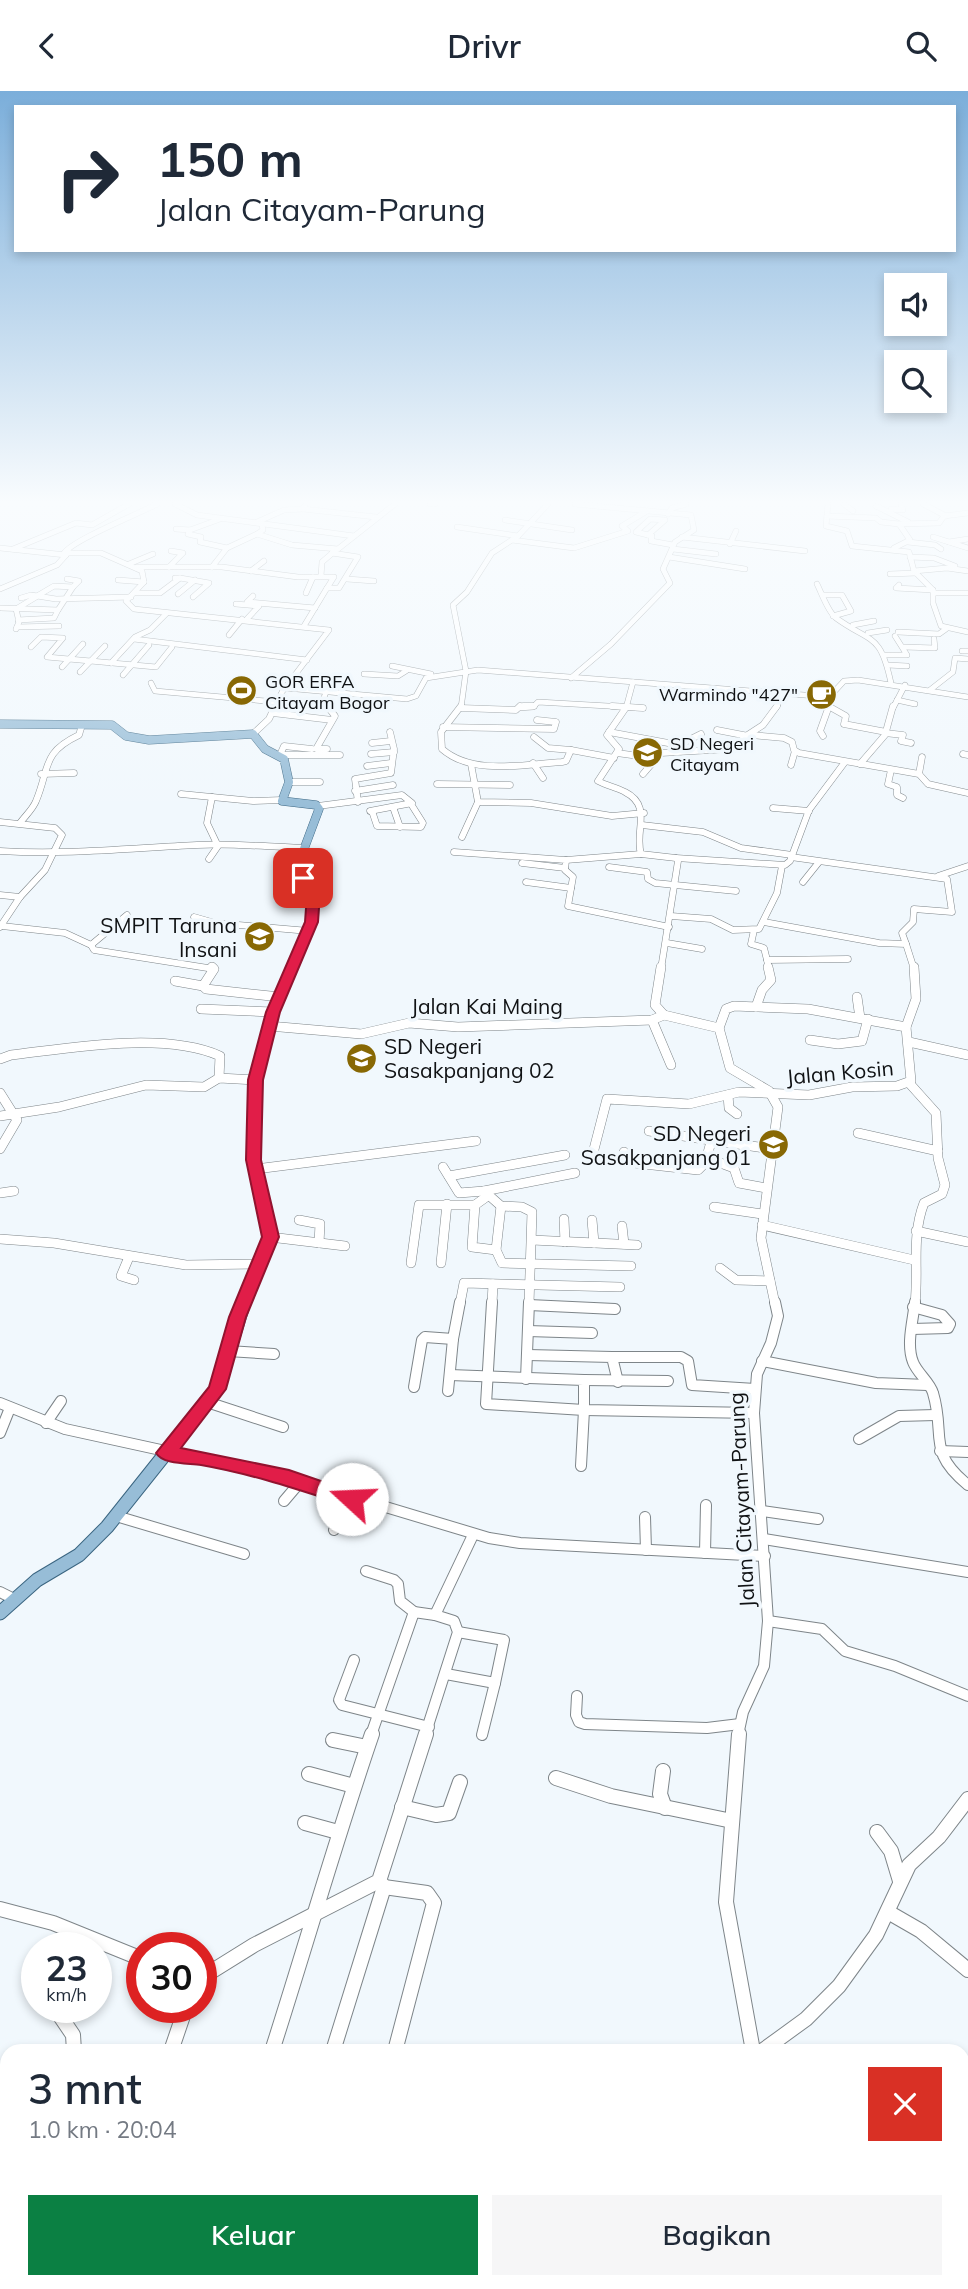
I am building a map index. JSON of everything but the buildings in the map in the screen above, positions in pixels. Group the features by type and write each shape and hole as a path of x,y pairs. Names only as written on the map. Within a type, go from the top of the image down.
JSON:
{"main road":[{"path":"0,724 116,725 127,736 159,741 253,734 265,749 284,759 289,782 282,800 286,803 318,806 317,822 303,848 298,868 314,898 309,931 273,1012 256,1080 253,1148 270,1237 228,1351 217,1389 116,1516 79,1555 37,1580 0,1613"}],"street":[{"path":"19,607 16,628 59,626"},
{"path":"18,619 54,618 60,607"},
{"path":"130,607 166,614 329,630 286,688 273,713 253,734"},
{"path":"229,635 258,607"},
{"path":"299,607 315,608 304,626"},
{"path":"453,607 466,671 462,684 461,708 440,734 445,753 454,760 471,764 533,763 565,762 571,750"},
{"path":"571,678 611,644 647,607"},
{"path":"829,607 833,616 868,633 884,655 891,683"},
{"path":"833,616 851,611 849,607"},
{"path":"936,607 939,623 946,629 968,632"},
{"path":"1,608 16,611 58,610"},
{"path":"111,663 134,639 150,630 166,614"},
{"path":"853,625 874,621"},
{"path":"884,655 907,655 897,634 939,634 946,629"},
{"path":"868,633 887,630"},
{"path":"908,633 913,647"},
{"path":"31,646 41,637 63,638 47,657 156,667"},
{"path":"134,639 309,658"},
{"path":"187,646 192,639"},
{"path":"904,647 935,648 934,639"},
{"path":"62,667 83,644"},
{"path":"123,675 149,645"},
{"path":"80,672 105,646"},
{"path":"172,647 149,680 155,691 277,702"},
{"path":"294,653 309,658"},
{"path":"930,689 954,672 955,659 968,659"},
{"path":"888,665 906,666"},
{"path":"392,666 406,668 405,671"},
{"path":"364,674 398,676 405,671 436,675"},
{"path":"286,688 407,699 416,697 424,679 466,671 828,695 846,681 891,683 968,697"},
{"path":"633,682 627,706 608,732 609,740 619,747 598,781 628,793 643,813 638,843 641,854"},
{"path":"860,764 886,732 905,685"},
{"path":"673,693 680,686"},
{"path":"316,749 334,711 322,703 326,692"},
{"path":"643,773 661,753 743,749 745,747 741,741 772,718 783,693"},
{"path":"823,736 820,731 830,707 828,695"},
{"path":"897,700 915,704"},
{"path":"461,708 516,710 520,706 535,706 538,702 643,708"},
{"path":"830,707 846,716 844,724 903,735 901,741 911,743"},
{"path":"273,713 332,720"},
{"path":"443,727 554,729 556,722 537,720"},
{"path":"20,823 36,801 47,759 64,742 79,735 82,725"},
{"path":"717,730 787,739 795,751 919,775 928,784 968,793"},
{"path":"608,732 679,745 701,734"},
{"path":"358,802 355,779 390,774 394,752 390,733"},
{"path":"534,737 543,741 548,748 646,757"},
{"path":"372,743 391,741"},
{"path":"327,749 284,746 279,755 340,755"},
{"path":"791,765 795,751"},
{"path":"371,754 394,752"},
{"path":"919,775 922,757"},
{"path":"454,852 563,865 573,874 568,906 670,921 711,919 716,925 754,930 762,927 779,885 782,866 792,856 809,811 845,762"},
{"path":"367,766 391,763"},
{"path":"533,763 543,778"},
{"path":"462,838 480,793 471,764"},
{"path":"891,771 888,784 897,787 896,795 903,797"},
{"path":"41,774 74,773"},
{"path":"289,782 320,782"},
{"path":"437,784 510,785"},
{"path":"355,791 393,785"},
{"path":"181,794 253,801 282,800"},
{"path":"318,806 402,795 411,804 423,825 375,826 371,811 411,804"},
{"path":"212,797 206,813 206,825 218,846"},
{"path":"478,802 531,803 612,816 643,813"},
{"path":"393,807 400,827"},
{"path":"773,808 809,811"},
{"path":"0,821 59,829 62,835 38,880 20,897 1,927 65,933 91,945 99,952 213,968 204,986"},
{"path":"642,825 703,832 741,848 819,862 936,876 948,881 952,912 915,909 913,922 902,933 915,975 915,1015 906,1027 808,1009 728,1007 719,1028 730,1068 772,1094"},
{"path":"11,850 14,841"},
{"path":"209,859 218,846"},
{"path":"0,851 53,854 91,849 218,846 303,848"},
{"path":"522,863 563,865 591,855 641,854 782,866"},
{"path":"676,858 678,861 667,943 655,995 657,1009 664,1015 719,1028"},
{"path":"803,882 819,862"},
{"path":"530,874 533,865"},
{"path":"555,877 563,865"},
{"path":"936,876 968,866"},
{"path":"609,867 643,871 652,882 736,891"},
{"path":"277,885 305,881"},
{"path":"526,882 571,888"},
{"path":"0,895 20,897"},
{"path":"91,945 127,915"},
{"path":"194,917 212,923 309,931"},
{"path":"764,922 838,933 879,943 906,944"},
{"path":"754,930 751,944 764,948 771,981 762,990 756,1007"},
{"path":"667,943 702,949"},
{"path":"767,960 848,959"},
{"path":"175,981 204,986 212,991 249,991 280,997"},
{"path":"810,1040 838,1044 862,1041 864,1019 858,997"},
{"path":"201,1009 273,1012"},
{"name":"Jalan Kai Maing","path":"269,1027 361,1034 409,1023 458,1027 652,1020 664,1015"},
{"path":"652,1020 671,1065"},
{"name":"Jalan Kosin","path":"592,1157 607,1099 674,1104 746,1091 809,1095 852,1087 909,1084 909,1042 906,1027"},
{"path":"909,1042 968,1055"},
{"path":"0,1059 11,1055 104,1044 204,1049 220,1056 219,1078"},
{"path":"0,1116 145,1086 204,1087 219,1078 256,1080"},
{"path":"909,1084 936,1114 937,1151 944,1189 940,1196 924,1203 916,1231 917,1248 914,1260 919,1272 911,1357 933,1392 940,1451 948,1469 968,1485"},
{"path":"0,1093 14,1115 16,1125 0,1149"},
{"name":"Jalan Citayam-Parung","path":"752,2044 726,1902 740,1724 764,1666 768,1621 754,1413 755,1389 778,1316 777,1299 761,1243 778,1107 772,1094"},
{"path":"728,1095 729,1108 737,1114"},
{"path":"649,1131 772,1149"},
{"path":"858,1133 937,1151"},
{"path":"256,1169 476,1141"},
{"path":"624,1152 635,1163 678,1170 698,1170 707,1158 711,1142"},
{"path":"449,1177 565,1155"},
{"path":"707,1158 734,1168 738,1183 766,1188"},
{"path":"443,1167 462,1194 492,1199 532,1212 526,1379"},
{"path":"411,1263 419,1205 475,1205 492,1199 517,1184 575,1173"},
{"path":"0,1193 14,1191"},
{"path":"492,1199 496,1250 502,1263 631,1266"},
{"path":"441,1263 447,1204"},
{"path":"475,1205 472,1247 496,1250"},
{"path":"714,1207 914,1260"},
{"path":"564,1219 565,1242"},
{"path":"299,1220 320,1224 319,1243"},
{"path":"592,1220 594,1243"},
{"path":"622,1226 624,1244"},
{"path":"916,1231 968,1243"},
{"path":"270,1237 345,1246"},
{"path":"0,1239 54,1243 201,1267 260,1264"},
{"path":"532,1240 637,1245"},
{"path":"129,1257 121,1276 134,1280"},
{"path":"720,1268 736,1280 770,1281"},
{"path":"448,1391 453,1339 461,1286 464,1283 621,1287"},
{"path":"493,1284 485,1399 491,1406 754,1413"},
{"path":"529,1305 615,1309"},
{"path":"912,1329 948,1328 950,1324 943,1315 914,1307"},
{"path":"528,1331 592,1333"},
{"path":"414,1387 422,1340 425,1337 453,1339"},
{"path":"228,1351 274,1354"},
{"path":"528,1355 681,1357 688,1361 692,1385 755,1389"},
{"path":"612,1356 618,1381"},
{"path":"762,1361 876,1383 927,1385"},
{"path":"450,1375 668,1381"},
{"path":"582,1466 584,1380"},
{"path":"46,1423 61,1401"},
{"path":"207,1402 283,1427"},
{"path":"0,1433 5,1405 46,1423 166,1453 203,1458 301,1481 473,1535 520,1543 765,1556"},
{"path":"859,1439 899,1416 935,1415"},
{"path":"940,1451 968,1452"},
{"path":"284,1501 301,1481"},
{"path":"334,1530 352,1499"},
{"path":"705,1553 706,1505"},
{"path":"762,1511 818,1519"},
{"path":"116,1516 244,1554"},
{"path":"645,1517 646,1550"},
{"path":"435,1615 473,1535"},
{"path":"764,1539 968,1571"},
{"path":"335,2044 402,1807 458,1632 454,1621 414,1612 401,1604 397,1594 398,1584 394,1580 366,1571"},
{"path":"0,1592 13,1599"},
{"path":"274,2044 316,1915 338,1832 414,1612"},
{"path":"768,1621 822,1629 845,1651 910,1672 968,1696"},
{"path":"458,1632 504,1640 482,1735"},
{"path":"354,1660 340,1703 429,1727"},
{"path":"446,1674 495,1683"},
{"path":"576,1696 579,1723 706,1728 740,1724"},
{"path":"333,1741 367,1747"},
{"path":"663,1771 660,1794 665,1808"},
{"path":"309,1774 354,1786"},
{"path":"556,1778 611,1796 732,1821"},
{"path":"402,1807 436,1815 449,1813 460,1782"},
{"path":"772,2044 806,2019 839,1986 876,1935 909,1865 939,1837 968,1799"},
{"path":"305,1823 338,1832"},
{"path":"877,1832 891,1851 900,1881"},
{"path":"217,1967 254,1945 382,1884 426,1893 434,1903 397,2044"},
{"path":"0,1909 53,1923 126,1953"},
{"path":"888,1912 921,1931 968,1970"},
{"path":"65,2023 73,2035 74,2044"},
{"path":"173,2044 181,2023"}],"place":[{"name":"GOR ERFA Citayam Bogor","path":"242,691"},
{"name":"Warmindo \"427\"","path":"821,694"},
{"name":"SD Negeri Citayam","path":"647,753"},
{"name":"SMPIT Taruna Insani","path":"260,937"},
{"name":"SD Negeri Sasakpanjang 02","path":"361,1058"},
{"name":"SD Negeri Sasakpanjang 01","path":"774,1145"}],"route":[{"path":"303,878 314,898 309,931 273,1012 256,1080 253,1160 270,1237 237,1317 217,1389 166,1453 203,1458 289,1478 352,1499"}]}
